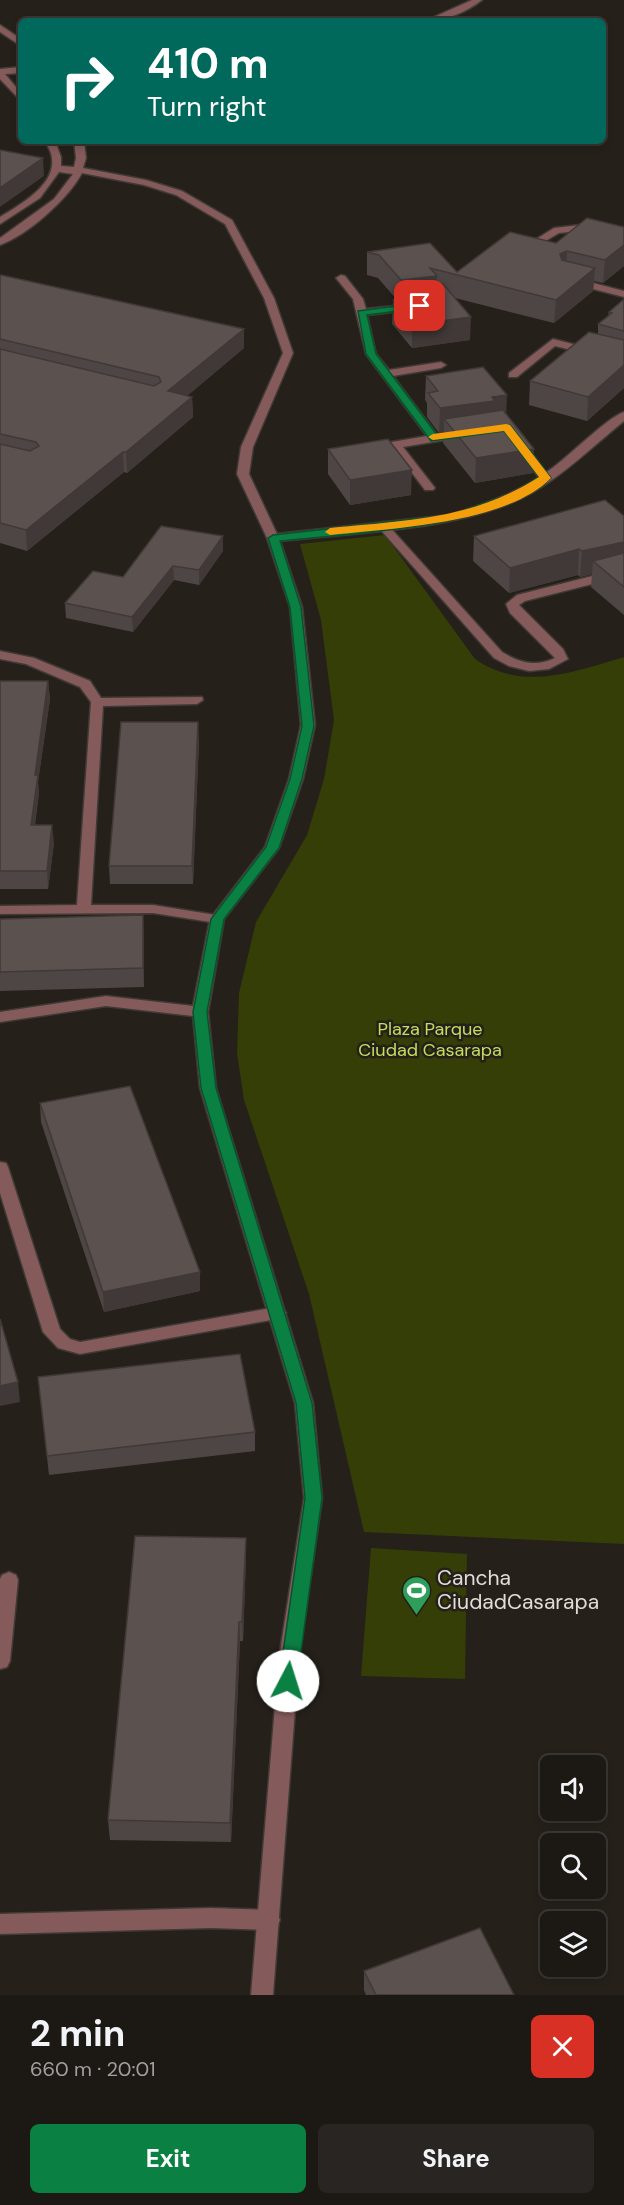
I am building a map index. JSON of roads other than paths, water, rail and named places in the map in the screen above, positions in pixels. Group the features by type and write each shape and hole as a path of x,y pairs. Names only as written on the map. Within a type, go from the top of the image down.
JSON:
{"street":[{"path":"438,18 478,0"},
{"path":"0,28 18,41"},
{"path":"0,73 18,70"},
{"path":"0,73 18,94"},
{"path":"0,221 32,200 46,186 56,169 57,158 51,144"},
{"path":"0,242 52,206 65,193 80,170 79,144"},
{"path":"56,169 80,170 146,183 179,193 229,222 268,298 288,352 247,447 243,474 273,538 296,607 308,726 296,779 272,848 217,919 200,1012 208,1088 304,1403 313,1498 290,1658 262,1995"},
{"path":"527,248 557,230 580,228 624,235"},
{"path":"341,278 358,299 371,354 435,439"},
{"path":"565,279 624,294"},
{"path":"362,313 429,304"},
{"path":"513,375 554,342 624,360"},
{"path":"387,374 441,365"},
{"path":"273,538 451,518 482,509 518,495 545,478 624,415"},
{"path":"361,450 476,432"},
{"path":"513,436 545,478"},
{"path":"396,445 429,488"},
{"path":"383,526 498,655 514,666 543,667 561,659 559,652 514,610 512,604 521,598 624,572"},
{"path":"0,655 30,661 85,684 97,702 84,910"},
{"path":"97,702 197,700"},
{"path":"0,910 153,909 217,919"},
{"path":"0,1017 106,1001 200,1012"},
{"path":"0,1167 52,1332 64,1344 80,1348 277,1313"},
{"path":"0,1661 9,1580"},
{"path":"0,1924 210,1918 269,1920"}],"place":[{"name":"Cancha CiudadCasarapa","path":"416,1616"}],"park label":[{"name":"Plaza Parque Ciudad Casarapa","path":"430,1039"}]}
